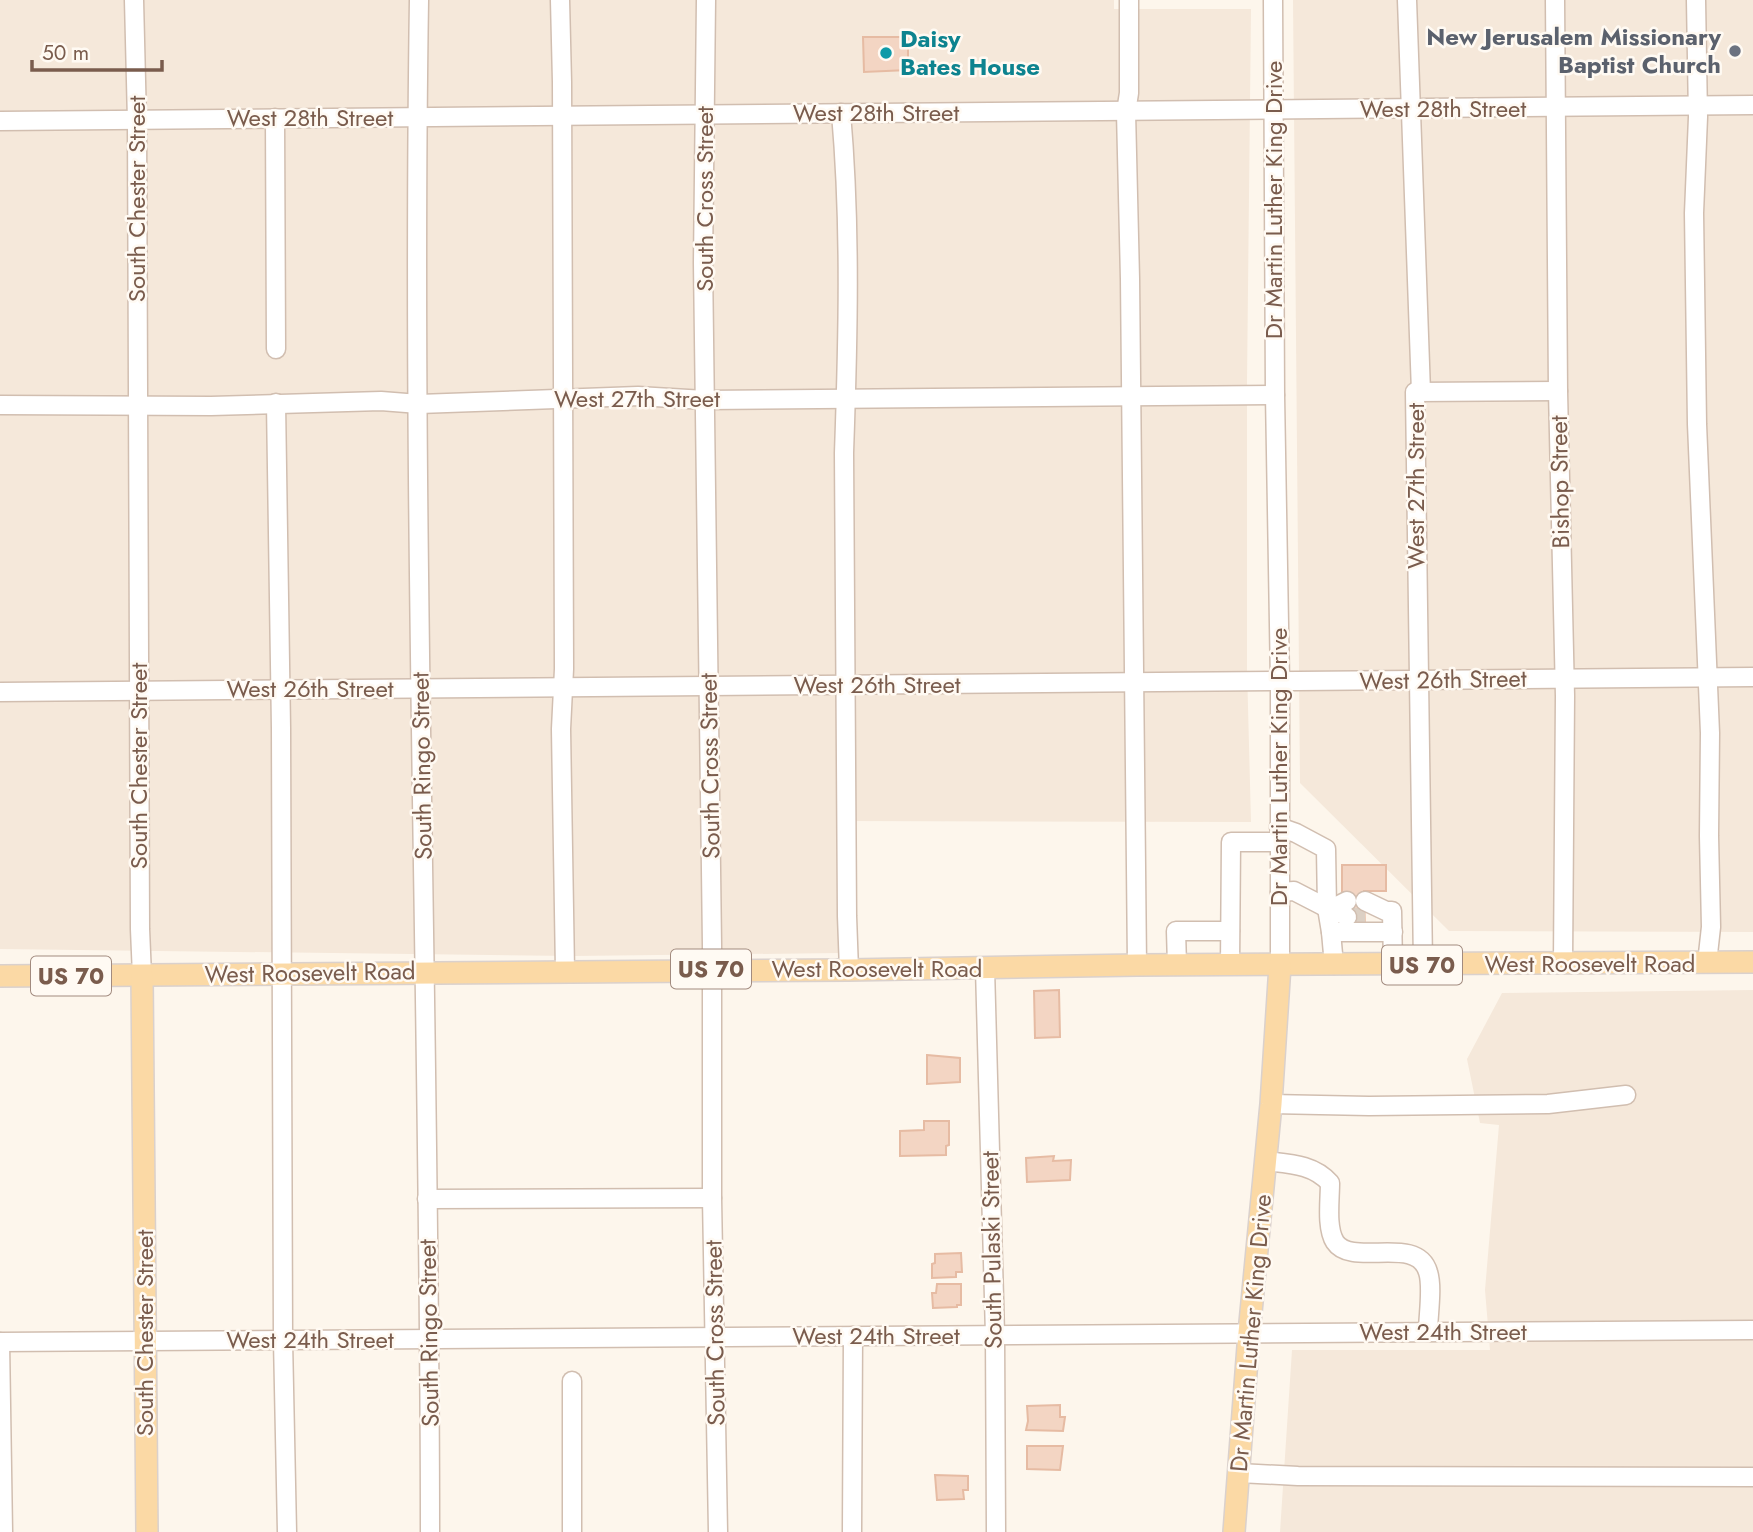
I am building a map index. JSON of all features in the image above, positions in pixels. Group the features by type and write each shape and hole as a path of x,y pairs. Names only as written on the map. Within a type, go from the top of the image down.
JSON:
{"main road":[{"name":"West Roosevelt Road","path":"0,976 1753,962"},
{"name":"Dr Martin Luther King Drive","path":"1234,1532 1249,1333 1272,1104 1280,965"},
{"name":"South Chester Street","path":"142,976 147,1532"}],"street":[{"name":"South Chester Street","path":"134,0 139,406 139,929 142,976"},
{"name":"South Ringo Street","path":"419,0 417,118 420,688 426,972 430,1532"},
{"path":"560,0 565,971"},
{"name":"South Cross Street","path":"706,0 703,262 718,1532"},
{"path":"1129,0 1129,93 1126,112 1138,965"},
{"name":"Dr Martin Luther King Drive","path":"1273,0 1280,965"},
{"path":"1407,0 1418,392"},
{"name":"Bishop Street","path":"1555,0 1558,391 1564,680 1563,963"},
{"path":"1696,0 1694,213 1697,424 1708,677 1711,927 1707,963"},
{"name":"West 28th Street","path":"0,121 1753,105"},
{"path":"841,113 846,233 847,398 844,453 846,916 849,970"},
{"path":"275,118 276,349"},
{"name":"West 27th Street","path":"1423,965 1418,681 1418,392 1558,391"},
{"name":"West 27th Street","path":"0,405 211,406 381,401 419,404 638,396 705,400 1275,395"},
{"path":"276,403 283,1340 287,1532"},
{"name":"West 26th Street","path":"0,692 1753,677"},
{"path":"1230,965 1231,842 1296,833 1326,849 1347,909"},
{"path":"1280,891 1294,891 1347,909 1392,911 1393,965"},
{"path":"1334,965 1331,932 1347,909"},
{"path":"1177,965 1176,931 1230,931"},
{"path":"1331,932 1393,932"},
{"name":"South Pulaski Street","path":"985,968 995,1335 996,1532"},
{"path":"1272,1104 1369,1107 1548,1104 1626,1095"},
{"path":"1265,1161 1314,1169 1330,1183 1331,1227 1334,1241 1340,1247 1350,1252 1399,1253 1415,1257 1424,1264 1429,1274 1428,1332"},
{"path":"427,1199 712,1198"},
{"name":"West 24th Street","path":"0,1342 1753,1329"},
{"path":"852,1532 853,1336"},
{"path":"0,1342 3,1532"},
{"path":"572,1381 572,1532"},
{"path":"1239,1473 1298,1476 1753,1478"}],"shaded area":[{"path":"0,0 1114,0 1114,9 1251,9 1247,668 1251,822 838,821 840,953 573,956 0,949"},
{"path":"1293,0 1753,0 1753,932 1449,931 1300,783"},
{"path":"1753,990 1753,1532 1280,1532 1292,1350 1490,1350 1485,1290 1499,1125 1480,1123 1467,1059 1502,993"}],"building":[{"name":"Daisy Bates House","path":"863,37 908,37 908,70 864,72"},
{"path":"1342,865 1386,865 1386,891 1364,891 1365,930 1348,930 1347,892 1342,892"},
{"path":"1059,990 1060,1037 1035,1038 1034,991"},
{"path":"927,1055 960,1058 960,1082 927,1084"},
{"path":"924,1121 949,1121 949,1145 946,1146 946,1155 900,1156 900,1131 924,1130"},
{"path":"1054,1156 1053,1161 1071,1160 1070,1180 1027,1182 1026,1158"},
{"path":"961,1253 962,1272 956,1272 956,1277 932,1278 935,1254"},
{"path":"937,1284 961,1284 961,1305 933,1308 932,1293 936,1293"},
{"path":"1060,1405 1060,1417 1065,1417 1063,1431 1026,1430 1027,1406"},
{"path":"1027,1446 1063,1446 1060,1470 1027,1469"},
{"path":"935,1475 968,1476 968,1490 963,1490 964,1499 937,1500"}],"tunnel":[{"path":"1347,917 1365,917"}],"place":[{"name":"New Jerusalem Missionary Baptist Church","path":"1735,51"},
{"name":"Daisy Bates House","path":"886,53"}]}
